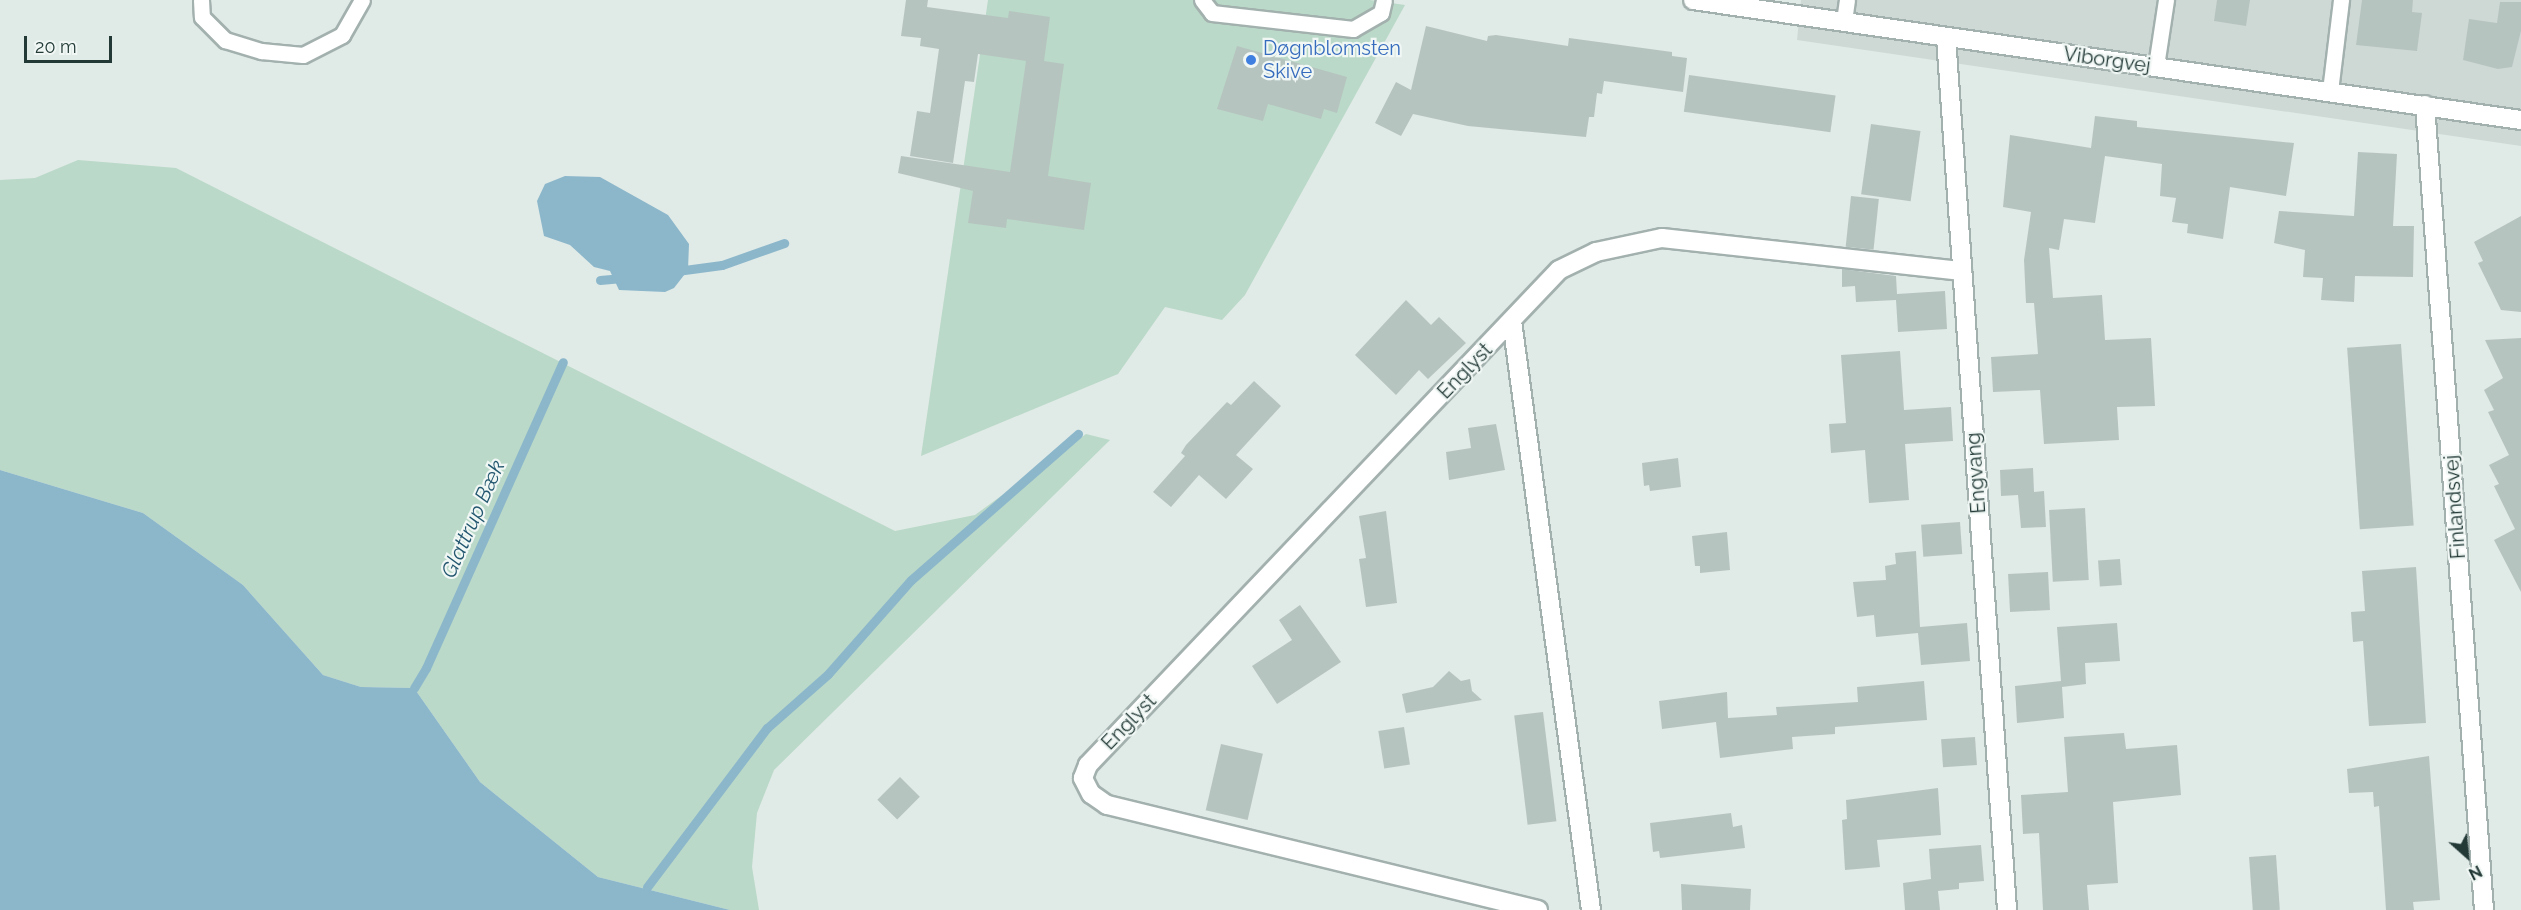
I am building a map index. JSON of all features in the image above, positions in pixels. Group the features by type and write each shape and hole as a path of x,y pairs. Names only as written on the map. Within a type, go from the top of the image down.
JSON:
{"street":[{"name":"Viborgvej","path":"1693,0 2521,120"},
{"name":"Engvang","path":"1946,37 2007,910"},
{"name":"Finlandsvej","path":"2425,105 2484,910"},
{"name":"Englyst","path":"1538,910 1107,805 1091,794 1083,778 1088,765 1559,270 1596,252 1662,238 1962,271"},
{"name":"Englyst","path":"1512,321 1591,910"}],"lane":[{"path":"201,0 202,17 225,40 261,51 303,55 342,35 362,0"},
{"path":"1202,0 1212,13 1353,29 1382,13 1384,0"},
{"path":"1844,21 1847,0"},
{"path":"2156,66 2166,0"},
{"path":"2330,91 2341,0"}],"shaded area":[{"path":"1801,0 2521,0 2521,146 1797,40"}],"green space":[{"path":"988,0 1370,0 1405,5 1245,295 1222,320 1165,307 1118,374 921,456"},
{"path":"78,160 176,168 895,531 975,515 1086,434 1110,440 774,770 757,813 752,867 759,910 730,910 598,877 480,782 414,688 361,687 323,675 243,585 143,513 0,470 0,180 35,178"}],"water":[{"path":"565,176 600,177 668,215 689,244 688,270 674,288 665,292 619,290 610,271 594,267 570,245 544,236 537,201 545,184"},
{"path":"0,470 143,513 243,585 323,675 361,687 414,688 480,782 598,877 730,910 0,910"}],"building":[{"path":"906,0 928,0 927,7 1008,18 1009,11 1050,17 1044,61 1064,64 1048,176 1091,183 1084,230 1007,219 1006,228 968,223 973,191 898,173 901,156 1010,172 1026,61 978,54 974,82 965,81 953,163 910,156 917,111 930,113 939,49 920,46 921,38 901,36"},
{"path":"2217,0 2250,0 2246,26 2214,21"},
{"path":"2362,0 2413,0 2412,12 2422,13 2417,51 2356,45"},
{"path":"2500,2 2521,2 2521,31 2512,67 2498,69 2463,60 2469,19 2497,23"},
{"path":"1426,26 1487,41 1488,36 1496,35 1568,46 1569,38 1672,52 1672,56 1687,58 1683,92 1604,81 1602,94 1597,93 1594,117 1589,117 1586,137 1468,126 1413,114 1401,136 1375,123 1396,82 1411,90"},
{"path":"1237,46 1347,77 1337,113 1324,109 1321,119 1268,104 1263,121 1217,109"},
{"path":"1689,75 1836,96 1830,132 1684,112"},
{"path":"2095,116 2137,121 2137,127 2294,143 2286,196 2230,187 2223,239 2187,233 2188,224 2172,222 2176,198 2160,196 2162,164 2105,156 2095,223 2064,219 2059,250 2049,248 2053,298 2102,295 2105,340 2151,338 2155,406 2117,407 2119,440 2044,444 2040,390 1993,392 1991,357 2038,354 2034,303 2026,303 2024,260 2031,212 2003,207 2010,135 2091,148"},
{"path":"1871,124 1921,131 1911,201 1861,194"},
{"path":"2358,152 2397,154 2393,226 2414,226 2413,277 2355,276 2354,302 2321,300 2323,278 2303,277 2305,250 2274,243 2279,211 2354,216"},
{"path":"1851,196 1879,199 1874,250 1846,247"},
{"path":"2521,216 2521,312 2501,310 2478,263 2483,261 2474,242"},
{"path":"1842,269 1896,276 1897,294 1945,291 1947,329 1898,332 1896,300 1856,302 1855,286 1842,287"},
{"path":"1406,300 1431,325 1439,317 1466,343 1428,379 1419,370 1396,395 1355,355"},
{"path":"2521,338 2521,592 2494,540 2515,529 2494,486 2499,484 2489,465 2509,455 2488,412 2494,410 2484,390 2503,378 2485,340"},
{"path":"2401,344 2414,526 2360,529 2347,348"},
{"path":"1900,351 1904,410 1951,407 1953,441 1905,444 1909,500 1869,503 1865,450 1831,453 1829,424 1846,423 1841,355"},
{"path":"1254,381 1281,406 1236,455 1253,469 1226,499 1199,475 1171,507 1153,492 1185,456 1181,453 1186,445 1227,402 1231,405"},
{"path":"1496,424 1505,470 1449,480 1446,452 1471,448 1468,428"},
{"path":"1678,458 1681,487 1650,491 1649,485 1644,486 1642,463"},
{"path":"2033,468 2034,492 2044,491 2046,527 2021,528 2018,495 2001,496 2000,470"},
{"path":"2085,508 2089,580 2053,582 2049,510"},
{"path":"1386,511 1397,603 1366,607 1359,559 1366,558 1359,516"},
{"path":"1960,522 1962,554 1923,557 1921,525"},
{"path":"1727,532 1730,570 1700,573 1700,566 1695,566 1692,536"},
{"path":"1916,551 1920,627 1967,623 1970,661 1921,665 1918,633 1876,637 1874,615 1857,617 1853,582 1886,580 1885,566 1896,564 1895,553"},
{"path":"2120,559 2122,585 2100,586 2098,561"},
{"path":"2416,567 2426,723 2369,726 2363,641 2353,642 2351,612 2365,611 2362,571"},
{"path":"2048,572 2050,610 2010,612 2008,574"},
{"path":"1300,605 1341,662 1277,704 1252,666 1292,640 1279,620"},
{"path":"2117,623 2120,661 2085,663 2086,684 2062,687 2064,718 2017,723 2015,686 2061,681 2057,627"},
{"path":"1449,671 1461,681 1470,679 1472,691 1482,700 1406,713 1402,694 1433,687"},
{"path":"1924,681 1927,720 1835,727 1835,734 1792,737 1793,749 1720,758 1716,722 1662,729 1659,701 1727,692 1728,718 1777,715 1776,707 1858,702 1857,687"},
{"path":"1543,712 1556,821 1528,825 1514,716"},
{"path":"1404,727 1410,765 1384,769 1378,731"},
{"path":"2124,733 2126,749 2177,745 2181,795 2113,802 2118,883 2087,885 2089,910 2043,910 2039,833 2023,834 2021,795 2068,792 2064,737"},
{"path":"1975,737 1977,765 1943,767 1941,739"},
{"path":"1221,744 1263,754 1248,820 1206,810"},
{"path":"2429,756 2440,900 2413,902 2414,910 2386,910 2379,806 2374,807 2373,792 2349,793 2347,769"},
{"path":"900,777 920,797 897,819 877,800"},
{"path":"1938,788 1941,835 1877,840 1880,867 1845,870 1842,820 1847,819 1846,800"},
{"path":"1731,813 1733,827 1742,825 1745,848 1660,858 1659,851 1653,852 1650,823"},
{"path":"1981,845 1984,881 1959,883 1959,889 1938,891 1940,910 1905,910 1903,883 1931,879 1929,849"},
{"path":"2276,855 2280,910 2253,910 2249,857"},
{"path":"1681,884 1751,889 1750,910 1682,910"}],"waterway":[{"name":"Glattrup Bæk","path":"677,271 722,265 784,243"},
{"name":"Glattrup Bæk","path":"600,280 625,278"},
{"name":"Glattrup Bæk","path":"414,688 426,668 563,362"},
{"path":"647,887 767,728 828,674 911,580 1078,434"}],"place":[{"name":"Døgnblomsten Skive","path":"1251,60"}]}
